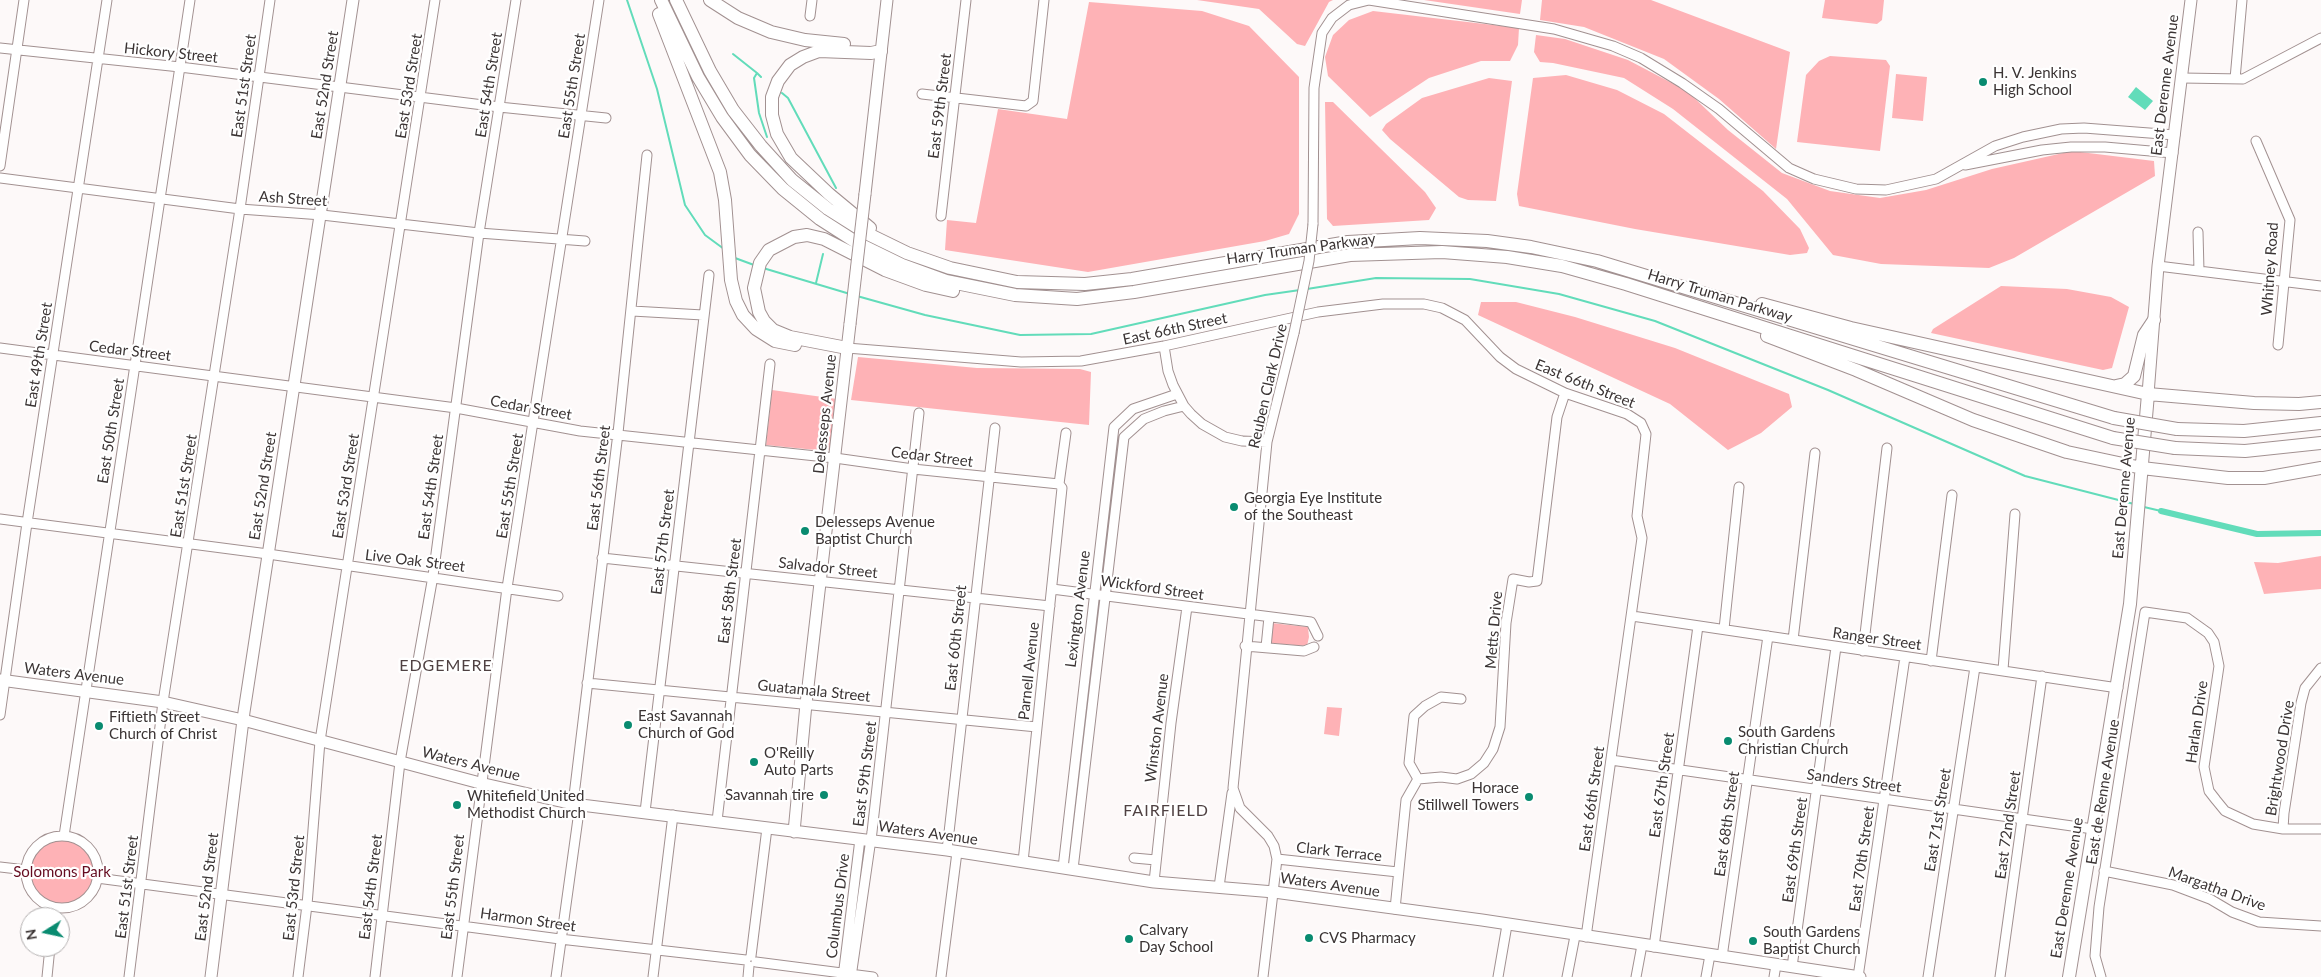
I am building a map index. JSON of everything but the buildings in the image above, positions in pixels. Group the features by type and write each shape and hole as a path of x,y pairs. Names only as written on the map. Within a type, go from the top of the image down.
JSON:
{"highway":[{"path":"654,0 720,172 731,280 736,301 743,315 756,329 775,341 796,346 847,348"},
{"name":"Harry Truman Parkway","path":"661,0 709,97 736,137 783,190 820,219 880,256 946,281 1015,295 1077,299 1134,292 1350,256 1421,252 1486,254 1537,262 1593,274 1849,353 1993,402 2113,438 2175,448 2245,451 2321,443"},
{"name":"Harry Truman Parkway","path":"676,0 721,90 746,129 776,163 810,195 847,222 886,243 928,262 994,279 1063,285 1116,281 1365,241 1450,238 1531,247 1597,261 2114,418 2177,429 2244,431 2321,423"},
{"path":"710,0 738,18 771,32 805,40 872,47 880,51"},
{"path":"880,51 871,53 819,51 803,56 790,65 778,81 772,97 772,114 777,134 791,158 829,194 870,228 928,262"},
{"path":"847,348 790,337 773,330 764,321 759,312 754,288 760,263 769,250 794,237 807,235 824,239 885,270 926,285 991,299 1015,302 1077,299"},
{"path":"1531,247 1598,258 1642,268 1851,328 2148,394 2254,404 2321,402"},
{"path":"1674,299 1856,370 1973,420 2024,439 2067,452 2142,468 2194,475 2255,478 2299,474 2321,468"},
{"path":"2112,386 2125,384 2134,376 2144,335 2154,320"},
{"name":"East Derenne Avenue","path":"2069,977 2118,688 2130,604 2148,394"}],"main road":[{"name":"East 52nd Street","path":"211,977 243,720 354,0"},
{"name":"Delesseps Avenue","path":"794,832 806,704 887,0"},
{"name":"East Derenne Avenue","path":"2148,394 2158,266 2191,0"},
{"name":"Waters Avenue","path":"2,680 163,702 243,720 480,783 577,804 952,851 1154,882 1274,892 1507,924 1859,977"}],"street":[{"path":"0,166 24,0"},
{"name":"East 49th Street","path":"0,715 2,680 107,0"},
{"name":"East 50th Street","path":"64,836 190,0"},
{"name":"East 51st Street","path":"129,977 163,702 260,78 270,0"},
{"name":"East 53rd Street","path":"298,977 307,906 320,741 436,0"},
{"name":"East 54th Street","path":"375,977 400,762 433,576 479,233 516,0"},
{"name":"East 55th Street","path":"456,977 507,588 534,423 560,238 582,114 599,0"},
{"path":"810,16 812,0"},
{"name":"East 59th Street","path":"941,216 966,0"},
{"path":"922,94 1026,106 1033,101 1044,0"},
{"name":"Reuben Clark Drive","path":"1278,859 1274,846 1268,836 1240,808 1235,800 1233,788 1248,615 1267,442 1308,269 1313,224 1314,88 1322,34 1332,18 1349,5 1369,0 1554,29 1613,46 1641,58 1682,83 1719,109 1789,168 1814,180 1837,186 1886,190 1936,178 1962,165"},
{"path":"2235,79 2242,0"},
{"path":"2182,78 2243,80 2321,38"},
{"name":"Hickory Street","path":"0,48 180,67 421,98 606,118"},
{"path":"1962,165 1994,146 2023,137 2061,129 2084,128 2175,135"},
{"name":"Whitney Road","path":"2256,141 2290,220 2278,345"},
{"path":"1962,165 2042,150 2071,147 2105,146 2172,153"},
{"name":"East 56th Street","path":"556,977 577,804 587,683 632,311 647,155"},
{"name":"Ash Street","path":"0,178 240,209 401,222 479,233 560,238 585,242"},
{"path":"2198,232 2199,271"},
{"path":"2158,266 2321,286"},
{"name":"East 57th Street","path":"645,812 709,275"},
{"name":"East 66th Street","path":"847,348 1049,362 1098,359 1318,312 1383,304 1424,304 1456,314 1465,320 1506,363 1526,375 1565,393 1627,414 1642,423 1646,432 1637,516 1642,538 1632,616 1611,760 1580,936 1568,977"},
{"path":"632,311 703,316"},
{"path":"1164,346 1168,371 1177,394 1184,406 1202,424 1225,437 1242,441 1267,442"},
{"name":"Cedar Street","path":"0,348 456,408 580,430 1059,484"},
{"name":"East 58th Street","path":"717,821 770,364"},
{"name":"Metts Drive","path":"1418,779 1440,777 1457,779 1471,774 1484,763 1493,748 1500,727 1506,623 1512,579 1529,582 1537,581 1557,417 1565,393"},
{"name":"Lexington Avenue","path":"1068,869 1077,733 1114,427 1123,417 1140,407 1177,394"},
{"path":"1111,443 1122,445 1124,437 1144,419 1164,410 1184,406"},
{"name":"East 59th Street","path":"866,840 886,712 919,413"},
{"name":"East 60th Street","path":"941,977 961,719 995,428"},
{"name":"Parnell Avenue","path":"1023,862 1062,488 1059,484 1066,433"},
{"name":"Lexington Avenue","path":"1068,869 1088,733 1122,445"},
{"path":"1863,651 1887,448"},
{"path":"1793,640 1815,453"},
{"path":"1724,629 1739,487"},
{"path":"1931,660 1952,495"},
{"path":"2003,670 2015,514"},
{"name":"Live Oak Street","path":"0,519 433,576 558,596"},
{"name":"Salvador Street","path":"602,558 1050,606"},
{"name":"Wickford Street","path":"1052,589 1248,615"},
{"name":"Winston Avenue","path":"1154,882 1171,723 1188,607"},
{"name":"Harlan Drive","path":"2145,612 2187,618 2208,633 2214,642 2219,666 2204,768 2209,791 2225,811 2253,824 2284,828 2321,829"},
{"name":"East de Renne Avenue","path":"2101,977 2095,956 2104,871 2145,612"},
{"path":"1248,615 1311,622 1318,636"},
{"name":"Ranger Street","path":"1632,616 2118,688"},
{"path":"1266,648 1269,617"},
{"name":"East 67th Street","path":"1636,977 1648,946 1678,769 1698,626"},
{"name":"East 68th Street","path":"1722,957 1768,636"},
{"path":"1245,646 1304,651 1314,646"},
{"name":"East 69th Street","path":"1792,967 1836,646"},
{"name":"East 70th Street","path":"1859,977 1905,657"},
{"name":"East 71st Street","path":"1928,977 1975,667"},
{"name":"Brightwood Drive","path":"2284,828 2284,813 2301,703 2305,688 2321,668"},
{"name":"East 72nd Street","path":"2000,977 2042,676"},
{"name":"Guatamala Street","path":"587,683 1037,727"},
{"path":"1418,779 1409,763 1414,716 1425,706 1441,697 1461,700"},
{"path":"1077,733 1088,733"},
{"name":"Sanders Street","path":"1611,760 2093,829"},
{"name":"Clark Terrace","path":"1395,909 1406,800 1418,779"},
{"path":"1219,888 1233,788"},
{"path":"653,977 673,815"},
{"path":"748,977 767,828"},
{"path":"48,907 33,894 26,880 26,870 29,858 38,845 47,839 64,836 74,838 90,850 97,866 98,878 92,892 82,902 68,907"},
{"name":"Columbus Drive","path":"847,975 866,840"},
{"path":"1134,858 1156,860"},
{"path":"1263,977 1278,859"},
{"name":"Clark Terrace","path":"1278,859 1398,872"},
{"path":"0,867 26,870"},
{"name":"Margatha Drive","path":"2104,871 2173,885 2210,899 2232,912 2259,922 2321,926"},
{"name":"Harmon Street","path":"98,878 560,939 873,977"},
{"path":"1498,977 1507,924"},
{"path":"1706,977 1710,955"},
{"path":"47,977 49,957"},
{"path":"1774,977 1776,965"}],"green space":[{"path":"1197,0 1333,0 1329,2 1305,46 1297,44 1259,9"},
{"path":"1424,0 1522,0 1520,14"},
{"path":"1542,0 1651,0 1790,52 1776,149 1719,99 1664,59 1584,27 1540,20"},
{"path":"1825,0 1884,0 1882,20 1877,24 1822,18"},
{"path":"1089,2 1202,11 1249,26 1299,77 1299,214 1289,234 1265,241 1088,272 945,250 947,220 976,223 998,109 1067,119"},
{"path":"1373,11 1519,28 1518,45 1510,61 1481,61 1429,78 1370,117 1328,76 1325,57 1333,35 1349,20"},
{"path":"1536,35 1565,39 1628,60 1687,91 1728,130 1782,173 1830,191 1880,198 1926,190 1992,169 2072,151 2154,161 2155,176 2014,258 1989,268 1881,264 1833,255 1787,199 1673,109 1624,78 1540,62 1534,52"},
{"path":"1830,56 1886,60 1890,66 1880,151 1797,142 1806,75 1819,61"},
{"path":"1896,74 1927,77 1923,121 1892,118"},
{"path":"1566,75 1617,90 1664,114 1763,191 1800,229 1809,248 1807,253 1790,255 1635,229 1519,206 1517,194 1533,78"},
{"path":"1489,78 1512,81 1496,201 1468,200 1459,197 1390,139 1382,130 1386,124 1422,98"},
{"path":"1325,102 1333,102 1425,192 1436,208 1429,220 1333,226 1327,219"},
{"path":"2001,286 2067,289 2111,297 2129,307 2112,368 2103,370 1931,333 1933,329"},
{"path":"1481,302 1516,302 1575,317 1675,348 1789,394 1792,407 1761,433 1728,450 1670,404 1478,315"},
{"path":"858,357 977,368 1080,369 1091,372 1089,425 851,400"},
{"path":"772,390 837,399 831,450 766,445"},
{"path":"2321,556 2321,589 2264,594 2254,562 2278,563"},
{"path":"1271,623 1308,627 1309,637 1307,646 1269,643"},
{"path":"1327,707 1342,708 1339,736 1324,734"},
{"name":"Solomons Park","path":"55,837 69,837 88,846 97,865 97,879 88,898 69,907 55,907 36,898 27,879 27,865 36,846"}],"shaded area":[{"path":"2136,87 2153,101 2145,110 2128,97"}],"waterway":[{"path":"627,0 657,89 685,205 705,235 724,249"},
{"path":"733,54 757,73"},
{"path":"761,77 757,73 754,78 759,113 767,137"},
{"path":"782,93 788,98 836,188"},
{"path":"816,283 823,254"},
{"path":"735,258 754,265"},
{"path":"763,268 850,294"},
{"path":"1307,289 1376,278 1470,279 1559,294 1655,321 1828,390 2025,476 2134,504"},
{"path":"857,296 925,315 1020,335 1091,334 1265,295 1300,290"},
{"path":"2144,507 2161,511"},
{"path":"2161,511 2257,534 2321,533"}],"place":[{"name":"H. V. Jenkins High School","path":"1983,82"},
{"name":"Georgia Eye Institute of the Southeast","path":"1234,507"},
{"name":"Delesseps Avenue Baptist Church","path":"805,531"},
{"name":"East Savannah Church of God","path":"628,725"},
{"name":"Fiftieth Street Church of Christ","path":"99,726"},
{"name":"South Gardens Christian Church","path":"1728,741"},
{"name":"O'Reilly Auto Parts","path":"754,762"},
{"name":"Savannah tire","path":"824,795"},
{"name":"Horace Stillwell Towers","path":"1529,797"},
{"name":"Whitefield United Methodist Church","path":"457,805"},
{"name":"CVS Pharmacy","path":"1309,938"},
{"name":"Calvary Day School","path":"1129,939"},
{"name":"South Gardens Baptist Church","path":"1753,941"}],"district":[{"name":"EDGEMERE","path":"446,666"},
{"name":"FAIRFIELD","path":"1166,811"}]}
